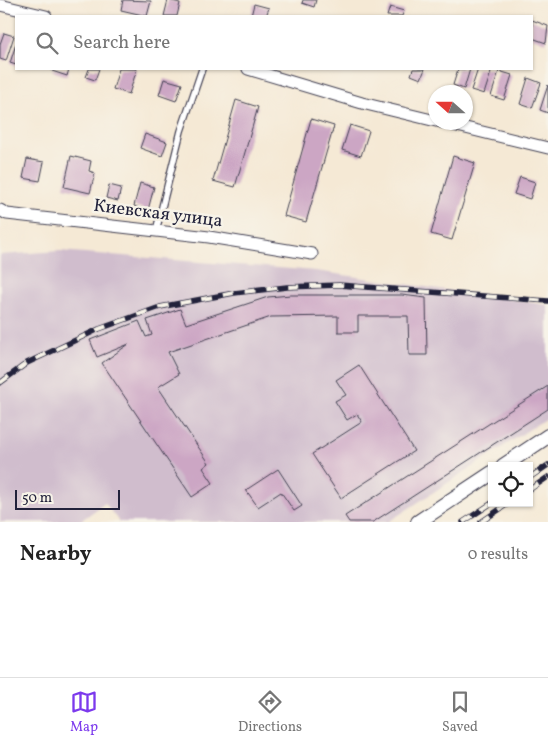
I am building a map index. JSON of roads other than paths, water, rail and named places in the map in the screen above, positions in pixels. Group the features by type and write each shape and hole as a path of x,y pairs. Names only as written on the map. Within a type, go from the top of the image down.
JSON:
{"street":[{"path":"0,5 42,15"},
{"path":"251,70 362,103 428,119"},
{"path":"473,130 548,148"},
{"name":"Киевская улица","path":"0,210 7,214 209,237 312,254"},
{"path":"509,462 548,436"},
{"path":"418,522 488,476"}],"lane":[{"path":"156,231 181,131 202,70"}],"railway":[{"path":"0,383 27,363 99,329 160,307 234,293 287,287 339,285 548,301"},
{"path":"533,475 548,465"},
{"path":"533,487 548,477"},
{"path":"463,522 488,506"},
{"path":"481,522 503,507"}]}
